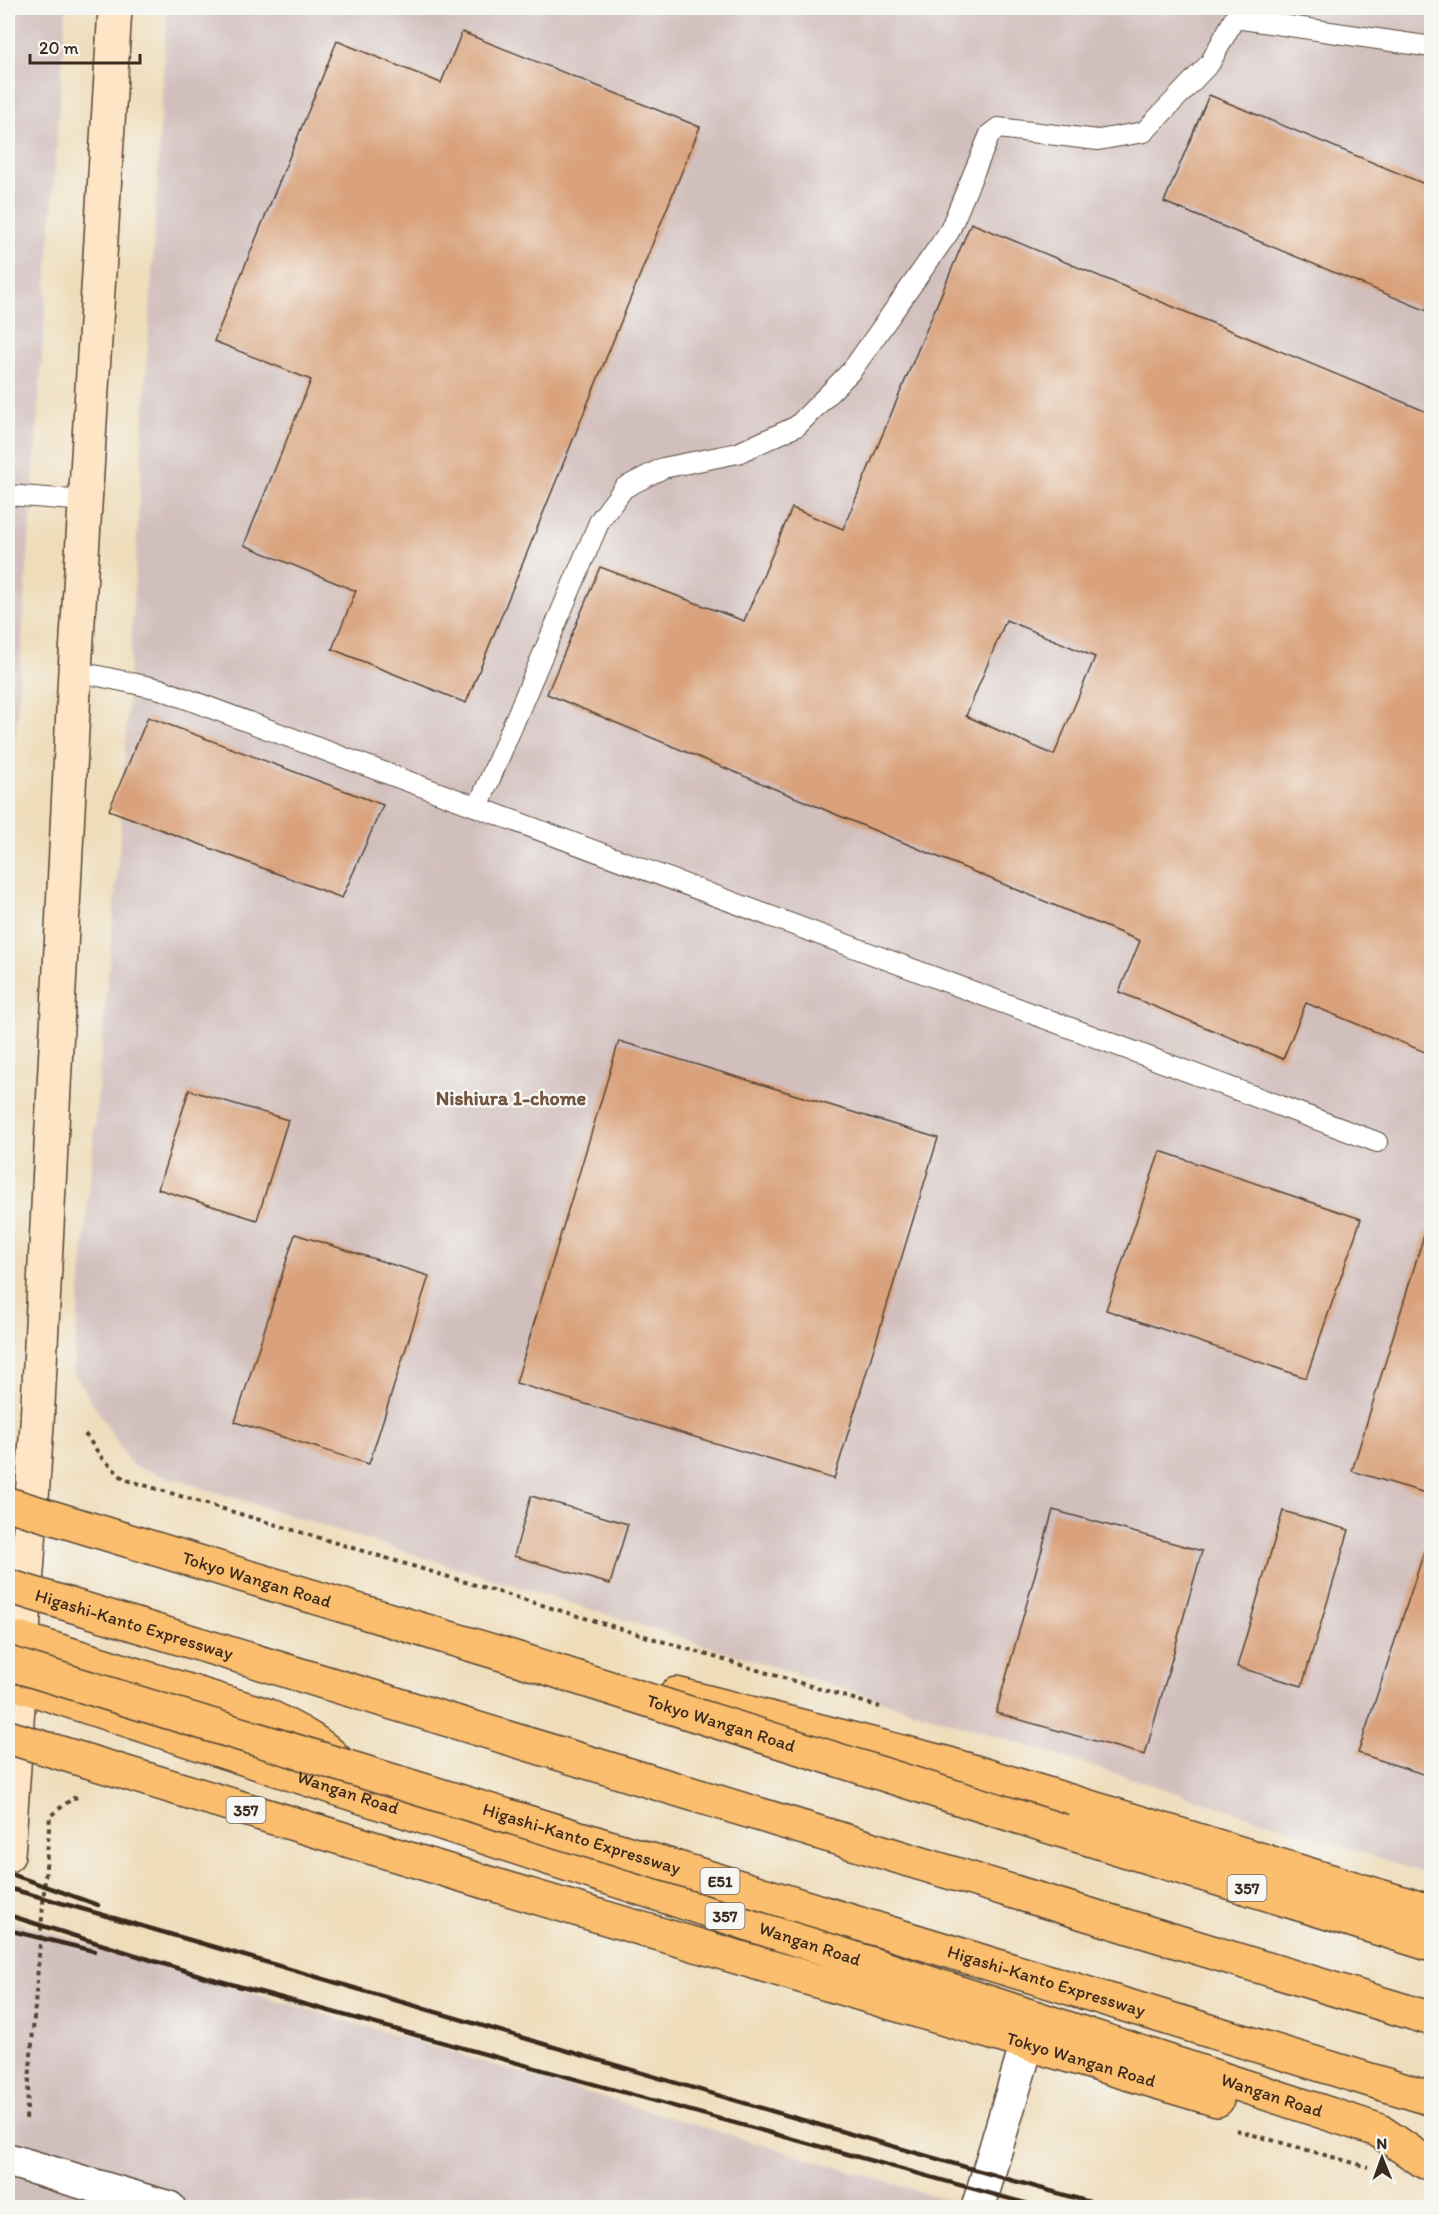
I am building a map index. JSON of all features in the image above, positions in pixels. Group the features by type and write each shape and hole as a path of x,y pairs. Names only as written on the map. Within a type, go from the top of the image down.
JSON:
{"highway":[{"name":"Tokyo Wangan Road","path":"15,1516 515,1658 1431,1945"},
{"name":"357","path":"15,1516 100,1547 949,1764 1431,1912"},
{"name":"Higashi-Kanto Expressway","path":"8,1586 1431,2019"},
{"name":"Wangan Road","path":"12,1668 362,1797 1378,2130 1428,2163"},
{"path":"12,1668 266,1715 303,1734 334,1756 362,1797"},
{"name":"Higashi-Kanto Expressway","path":"12,1668 1431,2098"},
{"name":"Tokyo Wangan Road","path":"8,1737 895,2005 1428,2163"}],"street":[{"path":"8,1855 15,1516 75,671 115,8"},
{"path":"978,2208 1027,2044"},
{"path":"8,2160 169,2208"}],"lane":[{"path":"478,807 600,520 624,488 663,468 738,453 797,426 852,370 949,232 990,134 998,128 1098,140 1144,132 1210,63 1237,13 1431,47"},
{"path":"8,495 86,501"},
{"path":"75,671 160,689 1377,1142"}],"path":[{"path":"85,1434 102,1458 124,1479 886,1709"},
{"path":"26,2120 50,1816 73,1798 85,1796"}],"shaded area":[{"path":"8,8 66,8 8,845"},
{"path":"167,8 1431,8 1431,1875 1203,1801 132,1466 73,1371 120,840"},
{"path":"8,1920 971,2207 8,2207"}],"building":[{"path":"462,32 700,127 466,703 332,649 356,591 244,545 311,380 214,341 337,41 441,83"},
{"path":"1209,95 1432,187 1432,313 1164,202"},
{"path":"971,223 1432,414 1432,1055 1306,1003 1283,1059 1119,992 1140,941 547,694 600,567 744,621 792,508 843,529","holes":["1006,620 1095,657 1054,755 966,716"]},
{"path":"148,717 383,805 342,898 109,810"},
{"path":"619,1041 938,1138 834,1479 516,1383"},
{"path":"189,1090 288,1120 257,1220 158,1189"},
{"path":"1160,1151 1361,1219 1306,1378 1106,1310"},
{"path":"1425,1232 1432,1234 1432,1495 1352,1471"},
{"path":"295,1234 429,1276 369,1464 235,1422"},
{"path":"531,1496 628,1524 610,1584 514,1556"},
{"path":"1053,1510 1202,1551 1145,1755 996,1713"},
{"path":"1283,1511 1349,1530 1302,1686 1237,1667"},
{"path":"1432,1528 1432,1777 1358,1753"}],"railway":[{"path":"8,1873 98,1905"},
{"path":"8,1888 1111,2208"},
{"path":"8,1915 202,1976 1043,2208"},
{"path":"8,1930 94,1951"}],"district":[{"name":"Nishiura 1-chome","path":"511,1098"}]}
